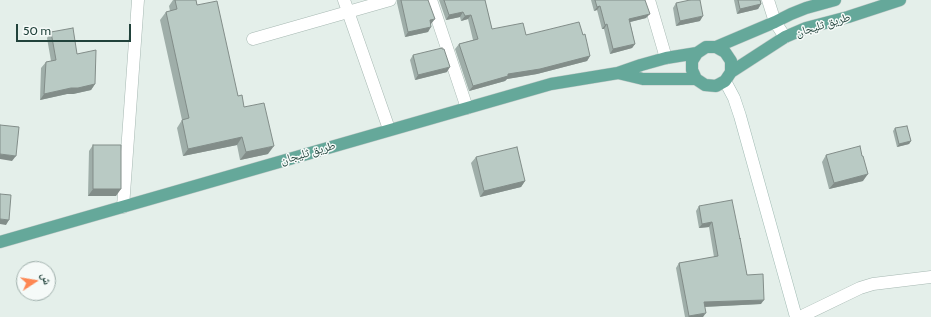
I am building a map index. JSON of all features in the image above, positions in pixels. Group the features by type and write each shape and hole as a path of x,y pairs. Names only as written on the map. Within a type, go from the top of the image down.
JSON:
{"main road":[{"name":"طريق ثليجان","path":"716,47 806,8 836,0"},
{"name":"طريق ثليجان","path":"728,76 785,37 806,28 848,17 900,0"},
{"path":"706,47 716,47 725,52 731,61 728,76 716,86 705,85 696,79 692,70 692,61 697,53 706,47"},
{"name":"طريق ثليجان","path":"0,242 389,129 551,84 618,74 641,65 666,58 697,53"},
{"name":"طريق ثليجان","path":"618,74 643,79 696,79"}],"street":[{"path":"123,207 138,0"},
{"path":"344,0 389,129"},
{"path":"253,39 390,0"},
{"path":"431,0 467,108"},
{"path":"649,0 666,58"},
{"path":"768,0 775,22 785,37"},
{"path":"728,76 796,317"},
{"path":"800,317 860,288 873,284 931,277"}],"building":[{"path":"175,0 196,0 197,5 217,1 238,96 242,95 244,107 264,103 274,146 246,152 242,137 188,149 182,120 189,118 166,12 177,9"},
{"path":"401,0 428,0 435,19 430,20 431,27 408,32"},
{"path":"444,0 485,0 492,29 523,23 526,35 579,22 583,35 585,34 590,56 540,69 508,74 508,76 473,86 459,44 478,39 471,15 465,16 463,12 449,15"},
{"path":"595,0 645,0 650,14 629,19 635,44 613,49 607,24 605,25 600,6 597,7"},
{"path":"690,0 700,0 703,16 680,21 676,3"},
{"path":"738,0 760,0 761,4 740,9"},
{"path":"73,28 77,54 96,50 95,84 44,94 46,62 56,60 51,32"},
{"path":"442,48 444,49 450,67 418,75 413,55"},
{"path":"0,125 19,127 16,156 0,154"},
{"path":"907,126 911,141 899,144 895,128"},
{"path":"93,145 121,145 121,189 93,189"},
{"path":"860,146 868,174 834,183 826,155"},
{"path":"517,147 525,181 484,191 476,157"},
{"path":"0,194 11,195 9,220 0,219"},
{"path":"732,200 747,275 763,274 764,300 704,302 706,313 689,316 679,263 718,256 712,222 702,224 699,206"}]}
